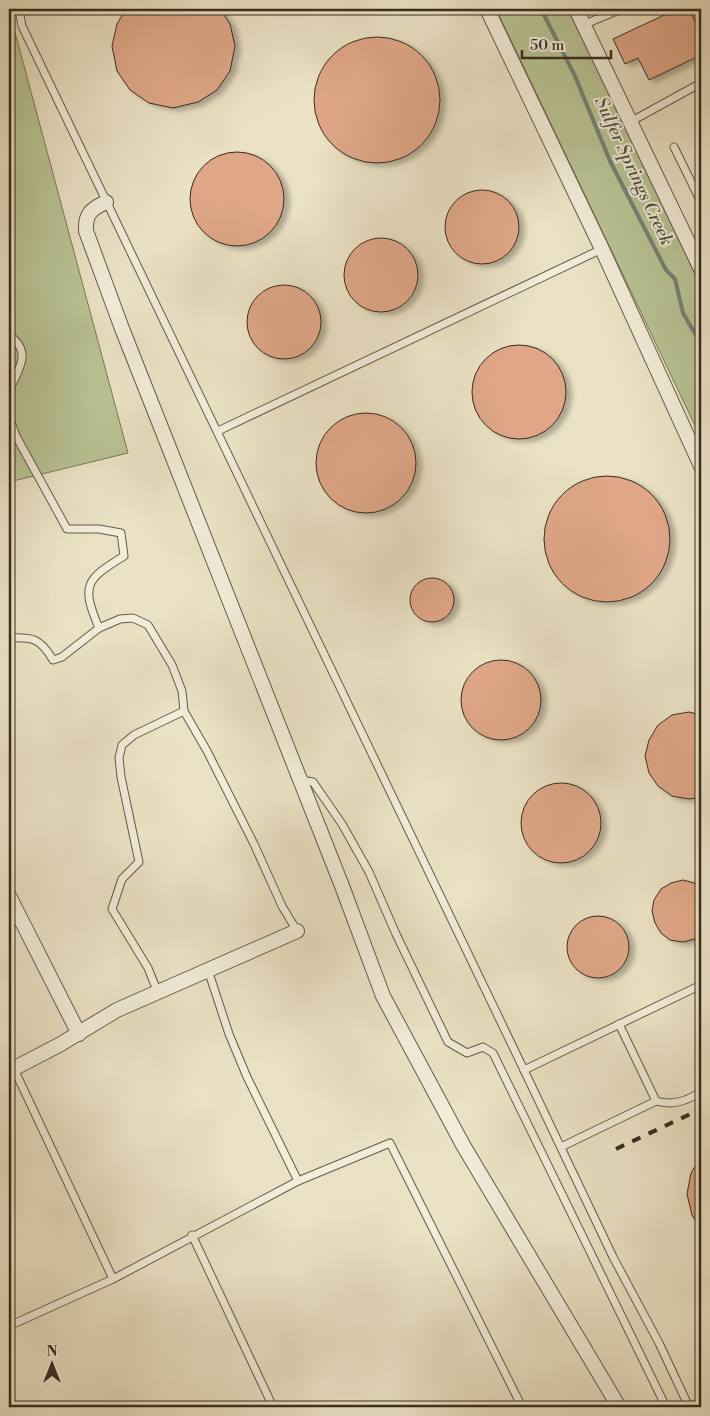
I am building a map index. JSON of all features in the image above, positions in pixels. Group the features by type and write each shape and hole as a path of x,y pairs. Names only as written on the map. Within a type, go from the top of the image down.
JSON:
{"street":[{"path":"487,9 602,249 701,466"},
{"path":"576,9 701,269"},
{"path":"106,202 92,208 85,219 86,231 128,344 301,780 383,996 463,1145 619,1407"},
{"path":"9,896 79,1034"},
{"path":"12,1070 79,1034 117,1010 297,931"}],"lane":[{"path":"22,9 20,15 22,26 560,1146 689,1407"},
{"path":"584,25 621,9"},
{"path":"630,122 701,83"},
{"path":"674,147 701,202"},
{"path":"218,431 602,249"},
{"path":"9,335 18,345 22,360 21,368 9,391"},
{"path":"9,417 16,436 67,529 99,529 121,533 124,556 94,574 89,590 89,600 99,628"},
{"path":"9,638 30,637 44,646 53,660 62,657 99,628 120,619 133,618 148,625 172,665 182,691 184,711 207,751 254,844 282,906 297,931"},
{"path":"158,993 148,968 112,909 122,879 139,862 121,777 119,758 122,745 134,735 184,711"},
{"path":"301,780 313,782 352,840 369,872 396,934 448,1042 467,1053 483,1047 493,1053 666,1407"},
{"path":"208,970 240,1060 298,1181"},
{"path":"524,1070 701,985"},
{"path":"619,1024 656,1101"},
{"path":"12,1070 113,1279"},
{"path":"560,1146 656,1101 666,1104 677,1103 701,1092"},
{"path":"9,1326 113,1279 192,1235 298,1181 390,1143 522,1407"},
{"path":"192,1235 273,1407"}],"green space":[{"path":"496,9 568,9 701,286 701,438"},
{"path":"9,10 128,453 9,482"}],"building":[{"path":"126,9 220,9 230,24 235,46 230,71 217,90 198,102 173,108 149,103 130,90 117,71 112,46 117,24"},
{"path":"677,9 689,9 695,21 701,18 701,55 649,80 638,58 625,64 613,39"},
{"path":"377,37 401,42 422,55 435,76 440,100 435,124 422,145 401,158 377,163 353,158 332,145 319,124 314,100 319,76 332,55 353,42"},
{"path":"237,152 255,156 270,166 280,181 284,199 280,217 270,232 255,242 237,246 219,242 204,232 194,217 190,199 194,181 204,166 219,156"},
{"path":"482,190 496,193 508,201 516,213 519,227 516,241 508,253 496,261 482,264 468,261 456,253 448,241 445,227 448,213 456,201 468,193"},
{"path":"381,238 395,241 407,249 415,261 418,275 415,289 407,301 395,309 381,312 367,309 355,301 347,289 344,275 347,261 355,249 367,241"},
{"path":"284,285 305,291 315,301 321,322 315,343 305,353 284,359 263,353 253,343 247,322 253,301 263,291"},
{"path":"519,345 537,349 552,359 562,374 566,392 562,410 552,425 537,435 519,439 501,435 486,425 476,410 472,392 476,374 486,359 501,349"},
{"path":"366,413 385,417 401,428 412,444 416,463 412,482 401,498 385,509 366,513 347,509 331,498 320,482 316,463 320,444 331,428 347,417"},
{"path":"607,476 631,481 652,494 665,515 670,539 665,563 652,584 631,597 607,602 583,597 562,584 549,563 544,539 549,515 562,494 583,481"},
{"path":"432,578 444,582 450,588 454,600 450,612 444,618 432,622 420,618 414,612 410,600 414,588 420,582"},
{"path":"501,660 516,663 529,672 538,685 541,700 538,715 529,728 516,737 501,740 486,737 473,728 464,715 461,700 464,685 473,672 486,663"},
{"path":"689,712 701,715 701,797 689,799 672,796 658,786 649,773 645,756 649,740 658,725 672,715"},
{"path":"561,783 576,786 589,795 598,808 601,823 598,838 589,851 576,860 561,863 546,860 533,851 524,838 521,823 524,808 533,795 546,786"},
{"path":"683,880 701,887 701,935 695,939 683,942 670,940 661,933 655,923 652,911 654,900 661,889 671,883"},
{"path":"592,916 604,916 620,925 627,935 629,947 627,959 620,969 604,978 592,978 581,973 572,964 567,953 567,941 572,930 581,921"},
{"path":"701,1157 701,1230 692,1215 687,1194 691,1173"}],"waterway":[{"name":"Sulfer Springs Creek","path":"541,9 575,76 610,161 666,270 675,279 683,313 701,344"}],"railway":[{"path":"616,1149 701,1109"}]}
